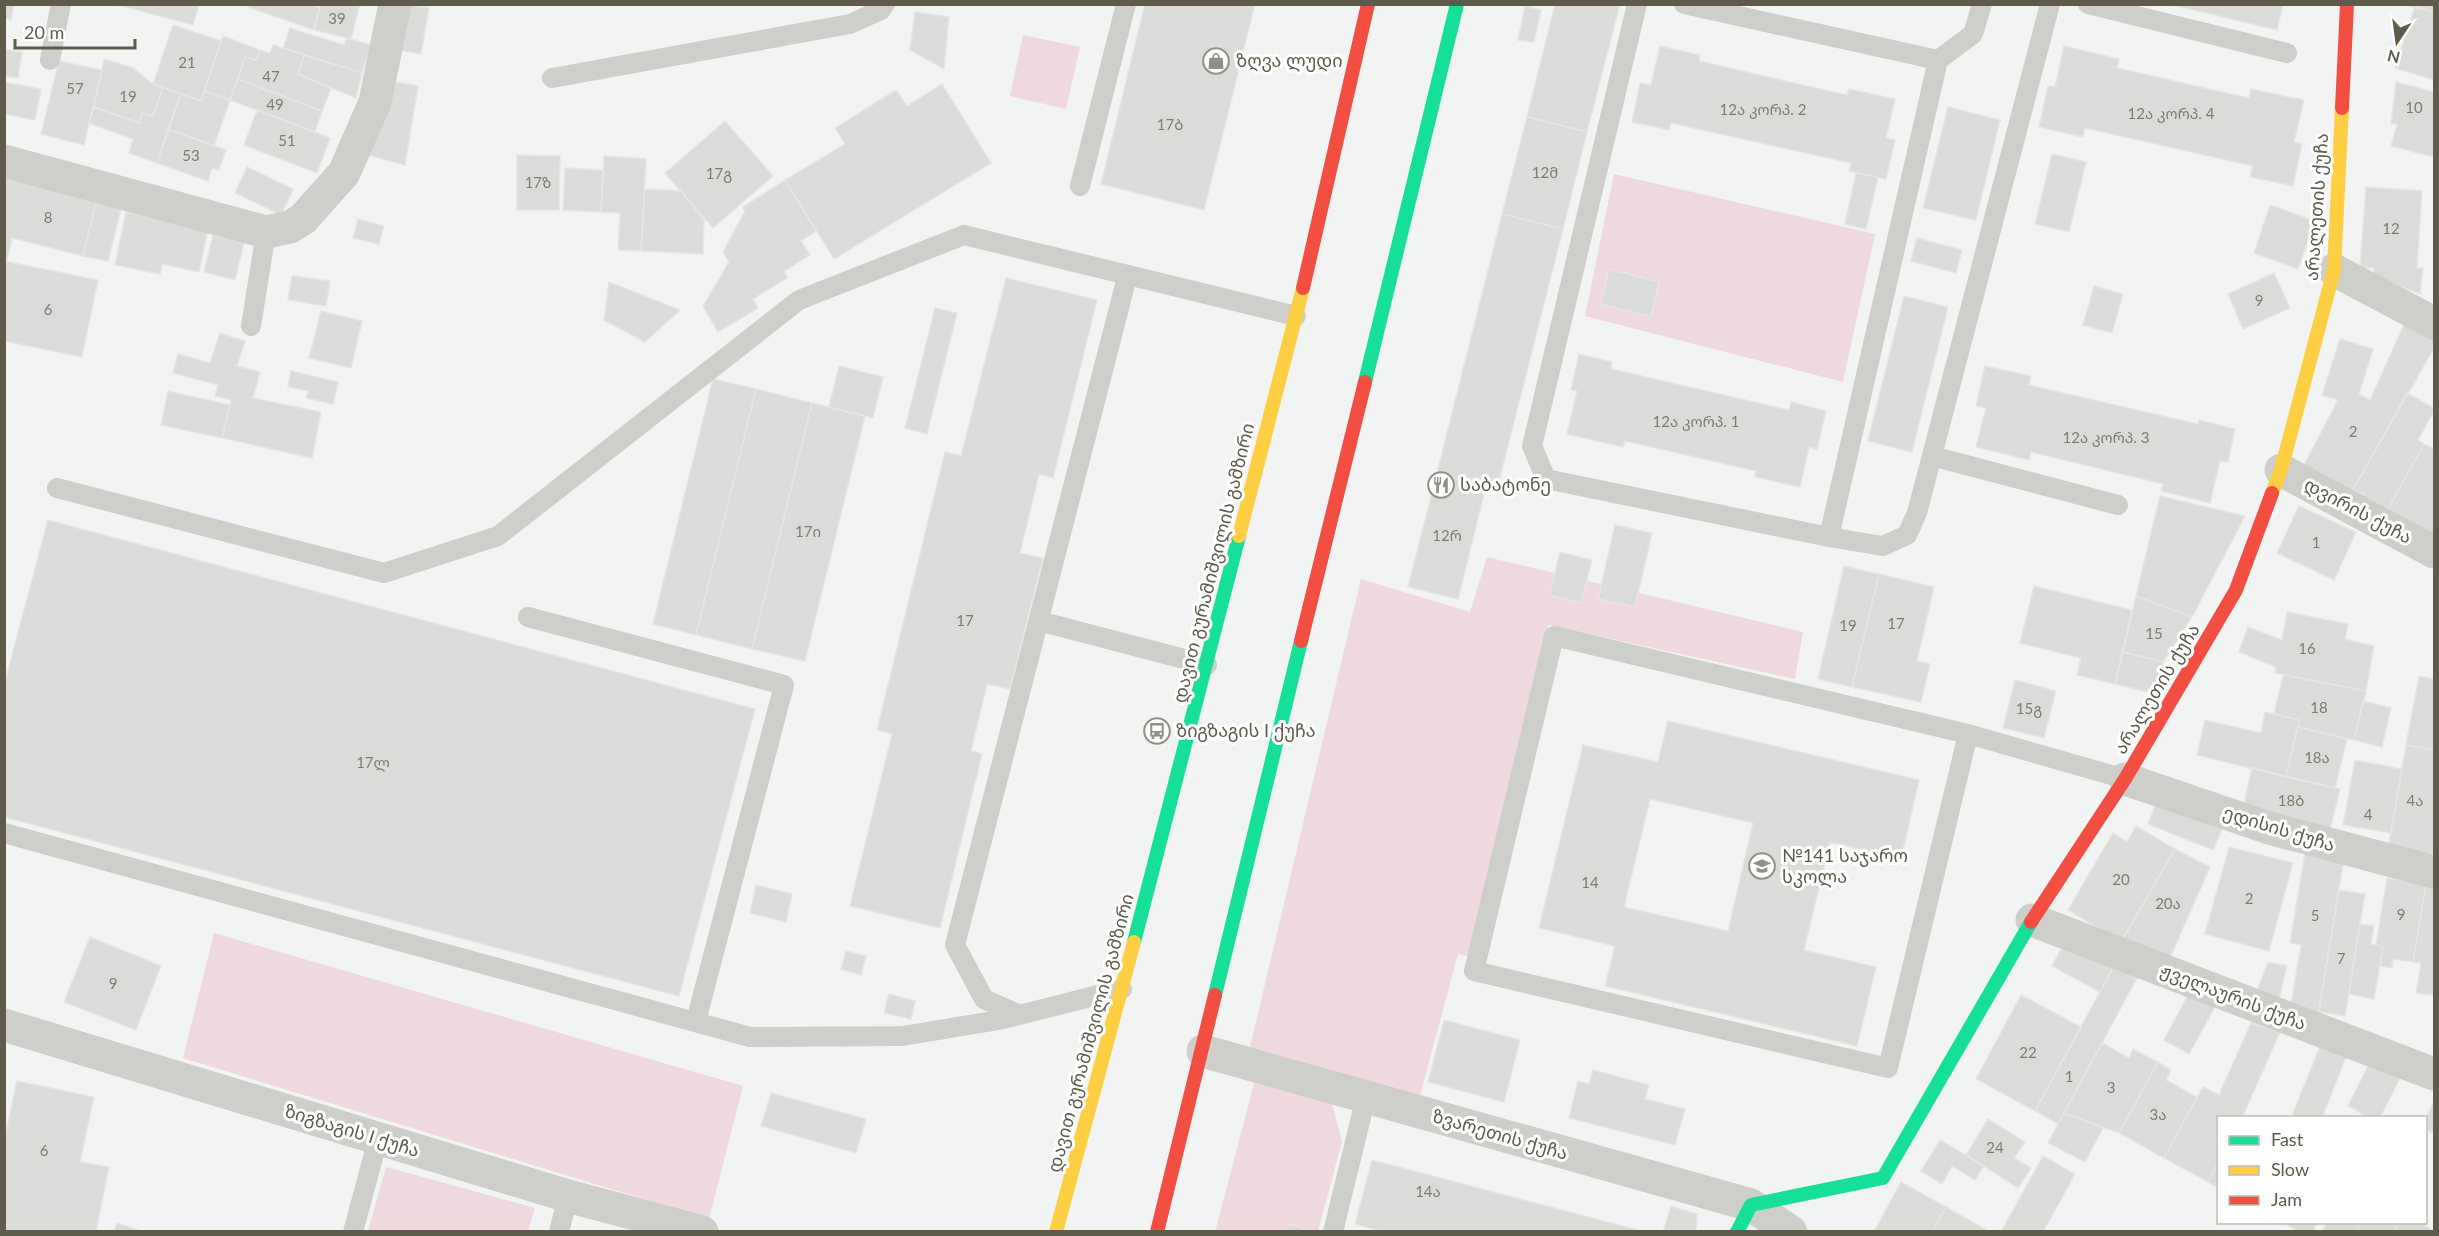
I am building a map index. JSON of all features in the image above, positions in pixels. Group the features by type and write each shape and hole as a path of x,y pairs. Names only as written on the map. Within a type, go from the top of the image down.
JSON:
{"main road":[{"name":"დავით გურამიშვილის გამზირი","path":"1056,1232 1207,665 1296,316 1368,4"},
{"path":"1157,1232 1457,4"},
{"name":"არალეთის ქუჩა","path":"1744,1218 1883,1178 2032,920 2124,779 2236,590 2281,470 2334,270 2347,4"}],"street":[{"path":"4,161 266,232 290,227 303,219 344,173 375,102 395,4"},
{"path":"2334,270 2434,323"},
{"name":"დვირის ქუჩა","path":"2281,470 2434,552"},
{"name":"ედისის ქუჩა","path":"2124,779 2269,828 2434,872"},
{"name":"ჟველაურის ქუჩა","path":"2032,920 2434,1074"},
{"name":"ზიგზაგის I ქუჩა","path":"4,1025 662,1226 702,1232"},
{"name":"ზვარეთის ქუჩა","path":"1203,1051 1366,1097 1791,1232"}],"lane":[{"path":"50,60 61,4"},
{"path":"552,78 850,24 881,10 885,4"},
{"path":"1080,186 1126,4"},
{"path":"1637,4 1532,446 1546,479 1883,546 1907,535 1917,513 2050,4"},
{"path":"1684,4 1938,60"},
{"path":"1829,537 1938,60 1973,34 1982,4"},
{"path":"2088,4 2288,53"},
{"path":"251,327 266,232"},
{"path":"57,488 384,573 498,536 799,300 964,236 1296,316"},
{"path":"1020,1015 984,999 955,945 1127,277"},
{"path":"1932,456 2118,505"},
{"path":"528,617 784,685 696,1021"},
{"path":"1039,621 1207,665"},
{"path":"1968,734 1888,1068 1474,971 1554,636 1968,734 2124,779"},
{"path":"4,833 750,1037 903,1036 1020,1015 1122,989"},
{"path":"1333,1232 1366,1097"},
{"path":"353,1232 378,1139"},
{"path":"559,1232 568,1197"}],"shaded area":[{"path":"1023,35 1080,47 1066,109 1010,96"},
{"path":"1614,174 1875,234 1843,382 1585,316"},
{"path":"1487,557 1803,632 1795,679 1548,625 1473,957 1458,954 1420,1096 1250,1047 1361,579 1470,612"},
{"path":"214,933 743,1086 709,1219 183,1058"},
{"path":"1256,1076 1331,1099 1342,1142 1318,1231 1215,1232"},
{"path":"386,1167 535,1208 528,1231 368,1231"}],"building":[{"path":"4,4 14,4 11,20 4,18"},
{"path":"115,4 199,4 193,25"},
{"path":"249,4 309,4 320,8 314,30 248,7"},
{"path":"320,4 360,4 351,39 314,30"},
{"path":"408,4 429,8 421,54 396,50"},
{"path":"1145,4 1255,4 1204,210 1101,184"},
{"path":"1555,4 1620,4 1587,132 1527,117"},
{"path":"2169,4 2283,4 2277,30"},
{"path":"2404,4 2434,4 2434,12 2404,5"},
{"path":"1525,6 1541,10 1534,42 1518,40"},
{"path":"2415,6 2434,12 2434,80 2395,68"},
{"path":"915,12 949,17 944,69 910,50"},
{"path":"173,25 221,41 201,101 153,84"},
{"path":"290,28 344,45 347,38 371,45 362,73 283,48"},
{"path":"223,36 260,50 256,60 245,57 230,100 204,91"},
{"path":"273,45 304,55 298,74 331,89 322,111 238,79 245,57 256,60 260,50 270,53"},
{"path":"1660,46 1700,55 1699,61 1847,95 1849,89 1895,99 1886,138 1895,140 1886,179 1849,171 1851,163 1671,123 1669,130 1632,122 1640,83 1651,85"},
{"path":"2064,46 2119,59 2117,68 2249,98 2251,89 2304,100 2294,142 2302,144 2293,186 2250,177 2253,166 2085,128 2083,137 2039,127 2048,86 2055,87"},
{"path":"4,49 22,52 18,78 4,76"},
{"path":"304,55 362,73 356,98 298,74"},
{"path":"104,59 133,68 153,84 163,87 153,116 142,113 139,123 94,107"},
{"path":"59,61 102,70 84,145 41,134"},
{"path":"238,79 322,111 315,132 230,100"},
{"path":"392,81 418,86 405,165 367,155"},
{"path":"4,82 41,89 35,120 4,114"},
{"path":"2396,82 2434,92 2434,157 2391,146 2397,124 2391,124"},
{"path":"942,84 991,163 834,259 785,180 845,144 835,128 896,90 907,106"},
{"path":"163,87 181,94 157,163 129,153 133,139 89,123 94,107 139,123 142,113 153,116"},
{"path":"204,91 230,100 214,146 168,129 181,94 201,101"},
{"path":"1948,107 2000,120 1976,220 1923,208"},
{"path":"257,110 330,138 317,173 244,145"},
{"path":"1527,117 1587,132 1563,229 1502,214"},
{"path":"725,121 773,176 713,228 665,173"},
{"path":"168,129 226,150 219,170 212,168 208,181 157,163"},
{"path":"2052,154 2086,162 2069,232 2035,224"},
{"path":"517,155 560,156 559,210 517,210"},
{"path":"604,156 646,159 641,251 618,250 620,213 601,212"},
{"path":"247,167 293,189 281,215 235,193"},
{"path":"565,168 603,170 601,212 563,210"},
{"path":"1856,173 1878,177 1866,229 1845,224"},
{"path":"4,176 97,198 83,256 12,238 7,261 4,261"},
{"path":"785,180 816,231 801,241 810,255 784,271 787,278 753,299 758,308 718,332 703,306 729,262 723,252 745,211 743,207"},
{"path":"2366,187 2422,191 2417,268 2423,268 2420,294 2373,276 2374,268 2360,267"},
{"path":"645,189 681,191 704,220 703,254 641,251"},
{"path":"97,198 122,205 108,261 83,256"},
{"path":"2270,205 2315,221 2298,269 2254,253"},
{"path":"126,212 208,229 199,272 162,264 160,274 115,265"},
{"path":"1502,214 1563,229 1497,489 1437,473"},
{"path":"358,219 384,226 379,244 353,238"},
{"path":"213,235 244,243 235,280 204,272"},
{"path":"1917,238 1962,250 1956,273 1911,261"},
{"path":"4,261 98,280 82,357 4,341"},
{"path":"1609,269 1659,282 1651,317 1601,304"},
{"path":"2274,273 2290,308 2243,329 2228,294"},
{"path":"292,276 330,281 326,306 288,300"},
{"path":"1006,278 1097,300 1053,478 1039,474 1020,553 1043,558 1010,689 987,684 971,751 982,754 940,928 850,906 892,734 877,730 945,452 961,456"},
{"path":"609,282 680,310 645,342 604,320"},
{"path":"2094,286 2123,294 2112,333 2083,325"},
{"path":"1904,296 1948,307 1912,452 1868,441"},
{"path":"935,308 957,313 927,434 905,428"},
{"path":"321,311 362,321 351,368 309,358"},
{"path":"2405,322 2434,340 2434,348 2353,490 2304,465 2338,400 2322,395 2340,339 2373,349 2359,394 2370,400"},
{"path":"220,333 245,341 237,366 260,372 253,398 321,412 312,458 222,438 231,400 215,396 218,385 173,373 178,354 210,363"},
{"path":"1579,354 1612,362 1611,369 1789,410 1791,402 1826,411 1817,449 1809,447 1800,487 1755,477 1756,471 1625,441 1623,447 1567,434 1577,391 1571,390"},
{"path":"839,366 883,377 873,418 829,407"},
{"path":"1985,366 2031,376 2029,385 2198,424 2199,420 2235,429 2228,462 2220,461 2210,503 2161,491 2163,484 2031,452 2029,460 1976,447 1986,408 1976,406"},
{"path":"291,371 338,382 333,404 306,398 308,391 288,387"},
{"path":"713,379 756,389 696,635 653,624"},
{"path":"756,389 812,403 752,649 696,635"},
{"path":"168,391 230,405 222,438 161,425"},
{"path":"2407,393 2434,408 2434,411 2418,440 2424,444 2388,509 2353,490"},
{"path":"812,403 865,416 805,661 752,649"},
{"path":"2424,444 2434,449 2434,535 2388,509"},
{"path":"1437,473 1486,486 1458,599 1408,587"},
{"path":"2160,496 2245,516 2192,617 2136,596"},
{"path":"2299,506 2356,532 2334,580 2277,553"},
{"path":"48,520 755,709 679,996 4,817 4,685"},
{"path":"1615,525 1652,533 1635,607 1598,599"},
{"path":"1560,552 1592,560 1581,603 1549,595"},
{"path":"1844,566 1879,574 1852,687 1818,679"},
{"path":"1879,574 1934,587 1917,661 1930,664 1921,702 1852,687"},
{"path":"2034,586 2132,610 2115,684 2077,675 2081,658 2020,643"},
{"path":"2136,596 2192,617 2163,662 2123,652"},
{"path":"2287,612 2348,624 2345,639 2374,646 2366,691 2275,673 2276,667 2239,652 2248,627 2282,640"},
{"path":"2123,652 2163,662 2155,694 2115,684"},
{"path":"2283,675 2366,691 2354,740 2298,727 2299,720 2274,714"},
{"path":"2419,676 2434,679 2434,750 2406,745"},
{"path":"2015,680 2056,691 2044,738 2003,728"},
{"path":"2363,701 2391,708 2382,747 2354,740"},
{"path":"2265,712 2299,720 2286,777 2197,755 2205,720 2261,733"},
{"path":"1668,721 1919,780 1901,859 1830,842 1804,950 1876,967 1857,1046 1605,986 1615,946 1539,928 1583,745 1658,762","holes":["1650,799 1753,823 1728,931 1624,907"]},
{"path":"2298,727 2347,739 2335,788 2286,777"},
{"path":"2406,745 2434,750 2432,857 2388,848"},
{"path":"2355,760 2402,769 2391,833 2343,825"},
{"path":"2252,768 2340,789 2329,834 2242,813"},
{"path":"2158,798 2224,825 2213,850 2148,824"},
{"path":"2136,826 2175,849 2121,942 2068,910 2113,833 2127,842"},
{"path":"2229,847 2293,863 2269,951 2205,934"},
{"path":"2175,849 2210,867 2168,962 2121,942"},
{"path":"2305,853 2344,859 2317,1020 2289,1016 2301,945 2290,943"},
{"path":"2387,878 2426,884 2413,962 2393,959 2392,968 2380,966 2383,946 2376,945"},
{"path":"2426,884 2434,886 2434,995 2416,993 2421,963 2413,962"},
{"path":"756,885 792,894 786,922 750,913"},
{"path":"2339,890 2365,894 2345,1016 2319,1012"},
{"path":"2360,924 2374,926 2371,944 2383,946 2374,999 2349,994"},
{"path":"90,937 161,966 136,1030 64,1002"},
{"path":"2066,940 2114,966 2100,992 2052,966"},
{"path":"846,951 866,956 861,975 841,969"},
{"path":"2268,962 2287,966 2277,1007 2253,1001"},
{"path":"2114,966 2137,978 2058,1124 2035,1111"},
{"path":"2189,993 2215,1007 2189,1054 2164,1040"},
{"path":"889,994 915,1001 911,1019 884,1013"},
{"path":"2021,995 2081,1027 2035,1111 1976,1079"},
{"path":"1444,1020 1520,1040 1504,1102 1428,1082"},
{"path":"2251,1023 2280,1032 2243,1116 2217,1116 2217,1164 2208,1182 2164,1158 2203,1087 2219,1095"},
{"path":"2102,1043 2129,1058 2133,1049 2158,1062 2119,1133 2064,1113"},
{"path":"2321,1044 2347,1054 2323,1116 2292,1116"},
{"path":"2158,1062 2171,1070 2166,1080 2197,1097 2164,1158 2119,1133"},
{"path":"2370,1062 2400,1078 2381,1116 2366,1116 2348,1106"},
{"path":"1593,1070 1649,1085 1645,1099 1685,1109 1675,1145 1569,1118 1578,1081 1589,1084"},
{"path":"17,1081 94,1097 80,1162 109,1167 96,1232 4,1232 4,1141"},
{"path":"771,1093 866,1119 856,1153 761,1126"},
{"path":"2434,1101 2434,1134 2427,1130 2427,1116"},
{"path":"2064,1113 2103,1128 2085,1162 2048,1143"},
{"path":"1988,1119 2025,1142 2014,1158 2031,1168 2018,1188 1966,1155"},
{"path":"1940,1140 1984,1166 1975,1180 1952,1166 1942,1184 1921,1171"},
{"path":"2043,1156 2075,1174 2043,1232 2001,1232"},
{"path":"1372,1160 1645,1232 1383,1232 1355,1224"},
{"path":"2217,1164 2217,1186 2208,1182"},
{"path":"1901,1182 1946,1207 1932,1232 1874,1232"},
{"path":"1671,1206 1697,1214 1696,1232 1663,1232"},
{"path":"1946,1207 1990,1232 1932,1232"},
{"path":"117,1223 144,1232 114,1232"},
{"path":"2286,1224 2317,1224 2313,1232 2299,1232"},
{"path":"2326,1224 2360,1224 2356,1232 2322,1232"},
{"path":"2360,1224 2398,1224 2394,1232 2356,1232"},
{"path":"2398,1224 2424,1224 2434,1232 2394,1232"},
{"path":"1290,1225 1301,1227 1304,1232 1280,1232"}],"traffic: fast":[{"path":"1365,382 1457,4"},
{"path":"1134,942 1239,536"},
{"path":"1215,995 1301,641"},
{"path":"1737,1232 1751,1205 1883,1178 2031,922"}],"traffic: slow":[{"path":"2272,493 2281,470 2334,270 2342,108"},
{"path":"1239,536 1303,288"},
{"path":"1056,1232 1134,942"}],"traffic: jam":[{"path":"1303,288 1368,4"},
{"path":"2342,108 2347,4"},
{"path":"1301,641 1365,382"},
{"path":"2031,922 2125,779 2236,590 2272,493"},
{"path":"1157,1232 1215,995"}],"place":[{"name":"ზღვა ლუდი","path":"1216,61"},
{"name":"საბატონე","path":"1441,485"},
{"name":"ზიგზაგის I ქუჩა","path":"1157,731"},
{"name":"№141 საჯარო სკოლა","path":"1762,866"}]}
